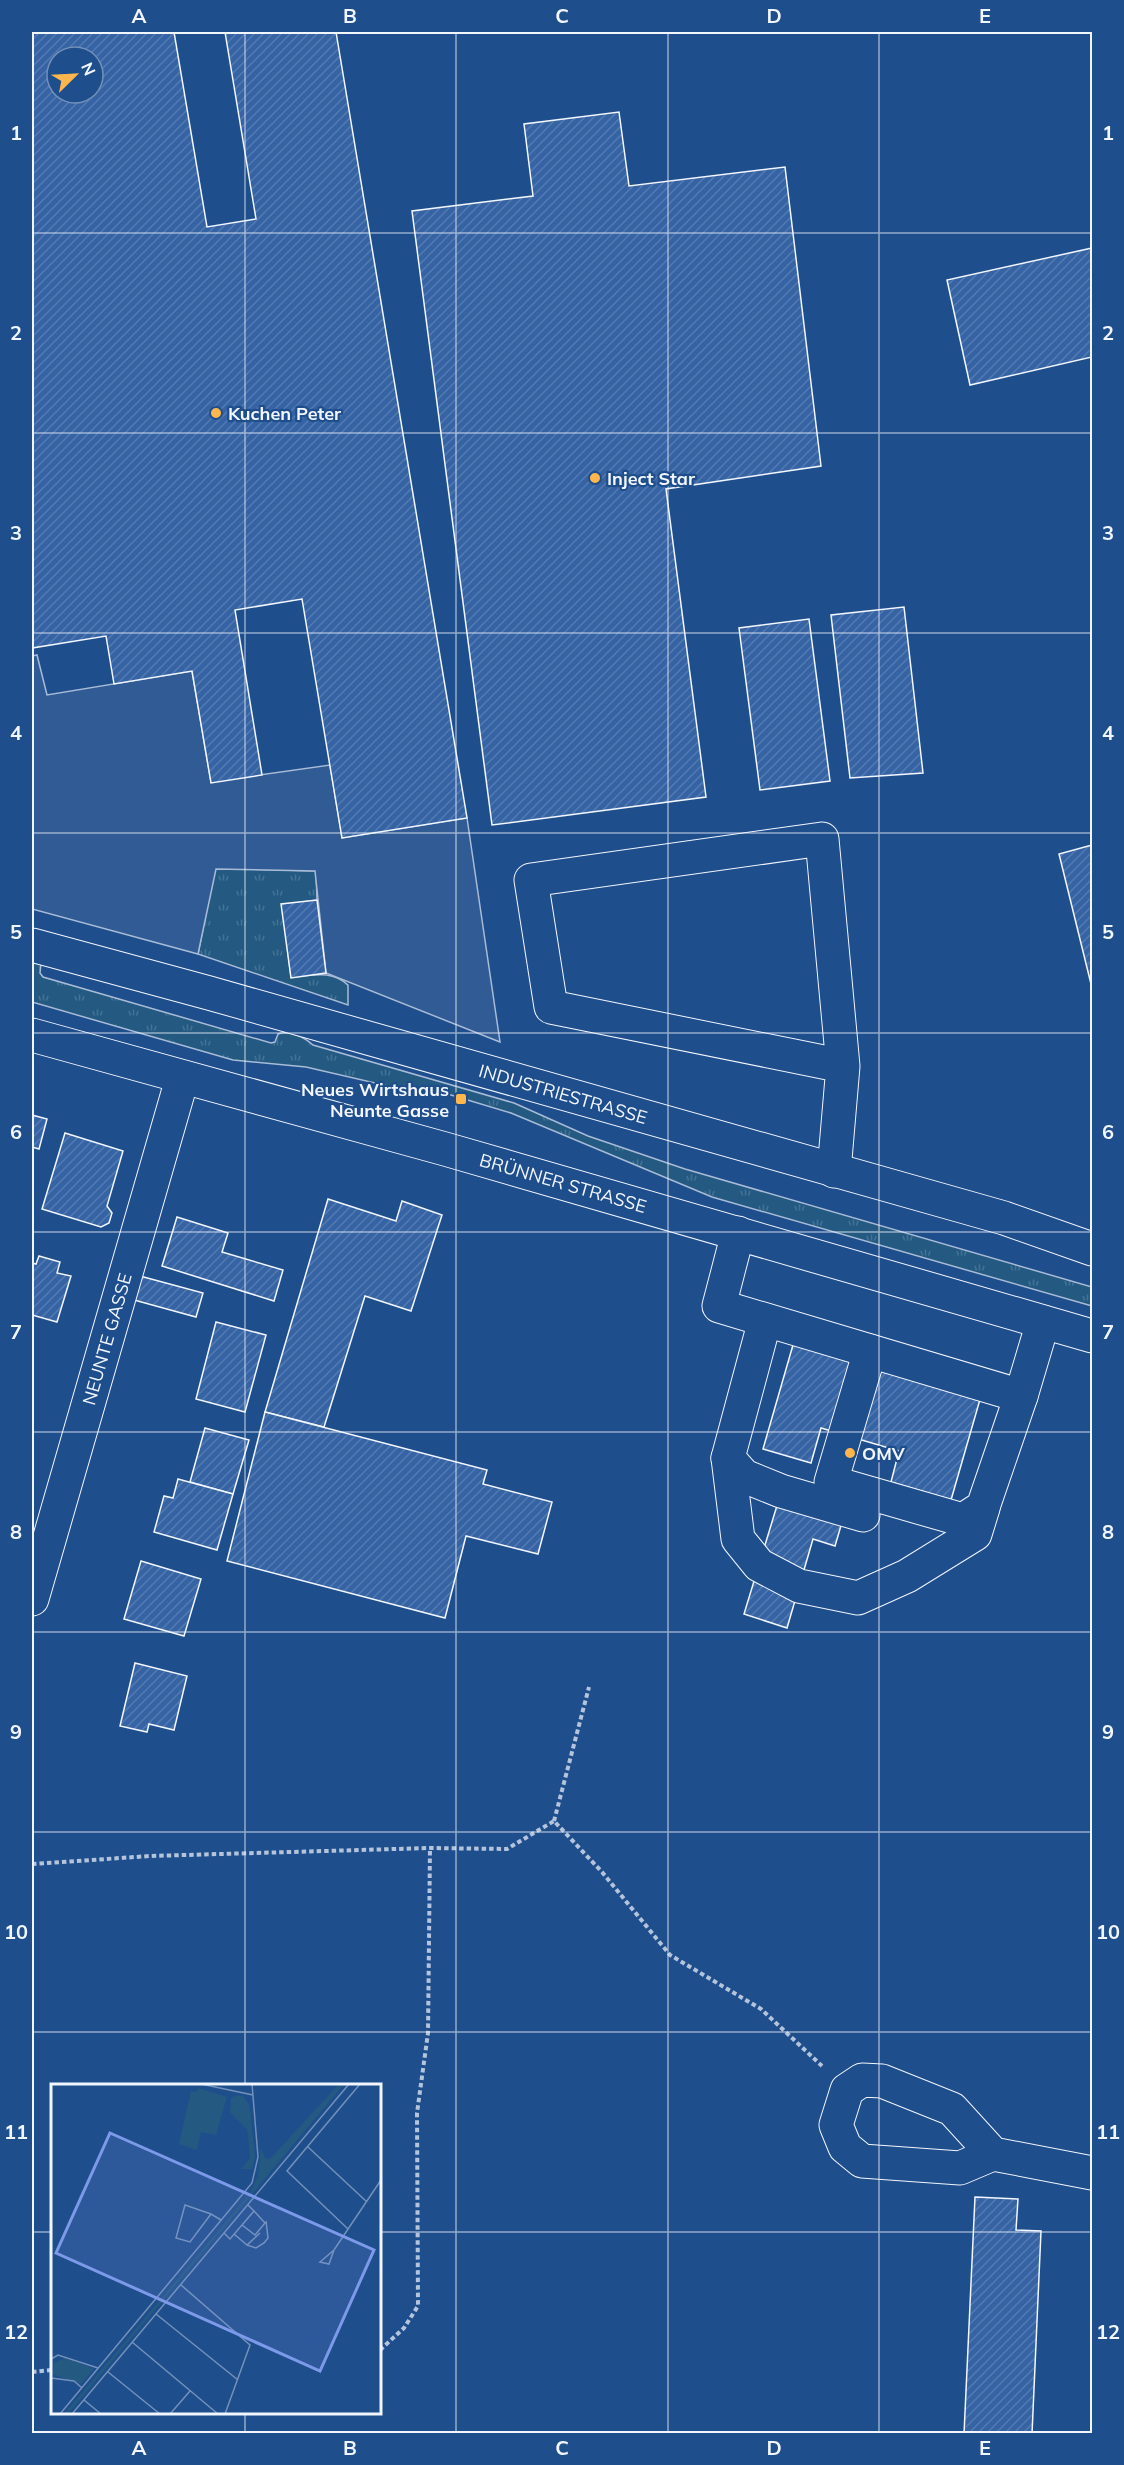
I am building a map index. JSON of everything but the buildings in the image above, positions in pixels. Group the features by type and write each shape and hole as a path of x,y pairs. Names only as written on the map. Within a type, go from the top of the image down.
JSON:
{"street":[{"path":"834,1171 843,1066 822,839 531,880 551,1006 843,1066"},
{"name":"INDUSTRIESTRASSE","path":"32,945 1004,1218 1092,1249"},
{"name":"BRÜNNER STRASSE","path":"32,1035 445,1149 1092,1336"},
{"name":"NEUNTE GASSE","path":"32,1599 182,1078"},
{"path":"738,1233 719,1306 1021,1396"},
{"path":"765,1320 728,1458 738,1539 759,1565 799,1586 858,1598 908,1576 975,1534 973,1514 1021,1396 1043,1322"},
{"path":"870,1351 831,1482 973,1514"},
{"path":"728,1458 744,1476 772,1488 895,1524 973,1514"},
{"path":"993,2154 952,2109 882,2081 862,2080 847,2090 836,2125 845,2147 862,2161 960,2168 993,2154 1092,2173"}],"path":[{"path":"32,1864 150,1856 430,1848 507,1849 554,1821 589,1687"},
{"path":"554,1821 602,1872 670,1955 761,2009 847,2090"},
{"path":"381,2349 404,2328 418,2306 417,2113 428,2033 430,1848"},
{"path":"32,2372 51,2370"}],"green space":[{"path":"215,868 316,871 317,900 282,905 291,977 328,975 341,980 348,985 348,1005 198,954"},
{"path":"32,961 41,963 40,973 43,977 271,1043 275,1042 278,1034 292,1034 313,1045 514,1103 588,1136 685,1169 1092,1287 1092,1306 712,1197 511,1113 421,1086 418,1093 306,1067 233,1060 32,1002"}],"shaded area":[{"path":"37,655 47,695 192,671 211,782 330,765 342,838 467,818 500,1042 326,973 315,871 216,869 198,954 32,909 32,656"}],"place":[{"name":"Kuchen Peter","path":"216,413"},
{"name":"Inject Star","path":"595,478"},
{"name":"Neues Wirtshaus Neunte Gasse","path":"461,1099"},
{"name":"OMV","path":"850,1453"}]}
